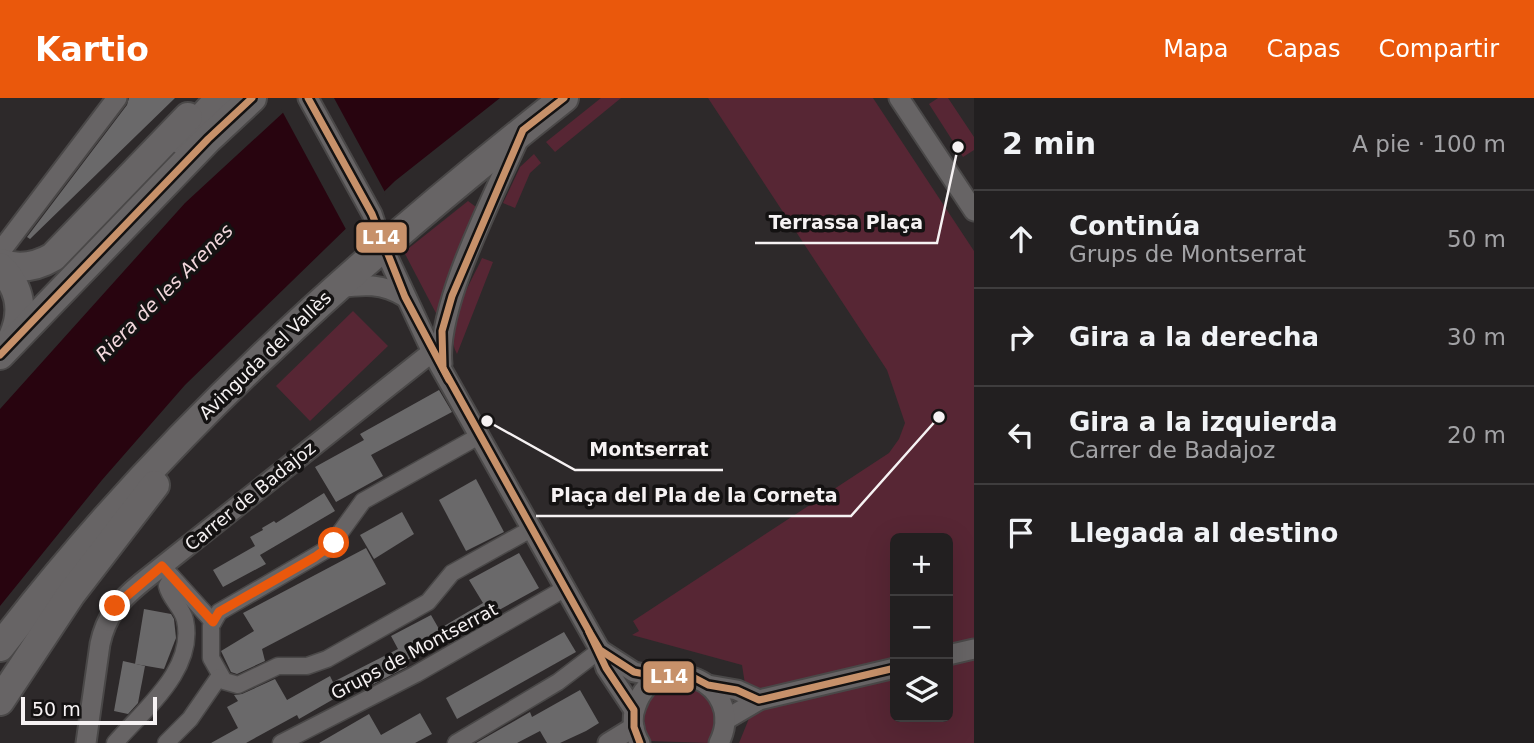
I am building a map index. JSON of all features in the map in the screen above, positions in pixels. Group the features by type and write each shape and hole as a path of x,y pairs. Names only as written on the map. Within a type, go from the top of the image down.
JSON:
{"main road":[{"path":"0,265 37,265 53,257 208,98"},
{"path":"20,312 220,98"},
{"path":"3,345 252,98"},
{"name":"Avinguda del Vallès","path":"0,647 52,579 116,503 334,288 564,98"},
{"path":"0,265 16,288 20,312 18,328 3,345"},
{"path":"0,702 71,594 153,490 172,448"}],"street":[{"path":"0,252 117,98"},
{"path":"307,98 372,214 405,297 437,360 600,650 606,668 636,726"},
{"path":"898,98 974,211"},
{"path":"437,360 452,296 523,130"},
{"path":"334,288 370,284 390,287 405,297"},
{"name":"Carrer de Badajoz","path":"86,743 103,628 122,599 167,571 437,360"},
{"path":"166,743 190,719 219,677 211,658 213,622 219,612 329,548 363,501 479,436"},
{"name":"Grups de Montserrat","path":"219,677 229,684 238,685 278,666 307,666 327,659 428,601 446,577 531,529"},
{"path":"167,571 213,622"},
{"path":"115,743 167,685 178,666 186,626 182,611 168,592 167,571"},
{"name":"Grups de Montserrat","path":"281,743 416,674 564,589"},
{"path":"953,654 974,649"},
{"path":"600,650 634,672 661,677 691,676 708,685 737,690 759,700"},
{"path":"456,743 558,682 600,650"},
{"path":"722,735 759,700 890,669"},
{"path":"636,726 639,696 661,677"},
{"path":"708,685 723,707 722,735"},
{"path":"608,743 636,726"}],"shaded area":[{"path":"601,98 621,98 555,152 546,142"},
{"path":"708,98 873,98 974,251 974,743 739,743 750,716 742,665 632,635 639,631 633,621 889,453 899,439 905,423 887,370"},
{"path":"938,98 948,98 974,137 974,150 963,157 929,104"},
{"path":"534,154 541,163 530,173 515,208 503,203 520,167"},
{"path":"468,201 480,210 437,315 404,252"},
{"path":"482,258 493,262 457,354 453,343 455,318"},
{"path":"353,311 388,346 310,421 276,386"},
{"path":"677,684 699,690 711,703 714,721 710,743 649,741 644,722 648,705 659,692"}],"water":[{"name":"Riera de les Arenes","path":"299,98 500,98 395,181 185,385 102,480 0,606 0,409 185,203"}],"pier":[{"path":"293,98 334,98 386,194 348,233 281,109"}],"building":[{"path":"129,98 175,98 30,239 27,237 127,105"},
{"path":"439,390 452,412 371,455 383,476 336,502 315,467 364,440 360,434"},
{"path":"476,479 504,532 466,551 439,500"},
{"path":"324,493 335,511 260,555 266,564 223,587 213,570 255,546 250,537 263,530 262,528 274,521 276,523"},
{"path":"402,512 414,534 374,559 360,535"},
{"path":"366,548 386,584 262,649 265,661 237,674 231,672 221,651 254,631 243,613"},
{"path":"519,553 539,588 490,615 492,618 447,644 445,640 404,662 407,667 360,691 358,685 299,719 297,715 246,743 211,743 238,728 227,707 238,701 234,695 275,679 287,700 330,676 333,682 398,649 391,636 431,615 439,629 483,603 469,580"},
{"path":"144,609 171,614 174,619 176,638 164,669 135,664"},
{"path":"564,632 576,652 457,719 446,698"},
{"path":"123,661 145,666 138,703 128,714 114,711"},
{"path":"580,690 599,723 586,731 560,743 547,743 540,731 517,743 476,743 530,712 532,717"},
{"path":"420,713 432,734 415,743 319,743 369,714 381,735"}],"transit line":[{"name":"L14","path":"0,355 208,139 252,98"},
{"name":"L14","path":"308,98 372,214 405,297 449,380"},
{"name":"L14","path":"564,98 523,130 452,296 442,331 443,368 590,633 600,650 634,672 661,677 691,676 708,685 737,690 759,700 890,669"},
{"name":"L14","path":"589,632 606,668 634,710 634,727 640,743"}],"place":[{"name":"Terrassa Plaça","path":"958,147"},
{"name":"Plaça del Pla de la Corneta","path":"939,417"},
{"name":"Montserrat","path":"487,421"}],"route":[{"path":"115,606 162,566 213,622 219,612 315,557 334,543"}]}
